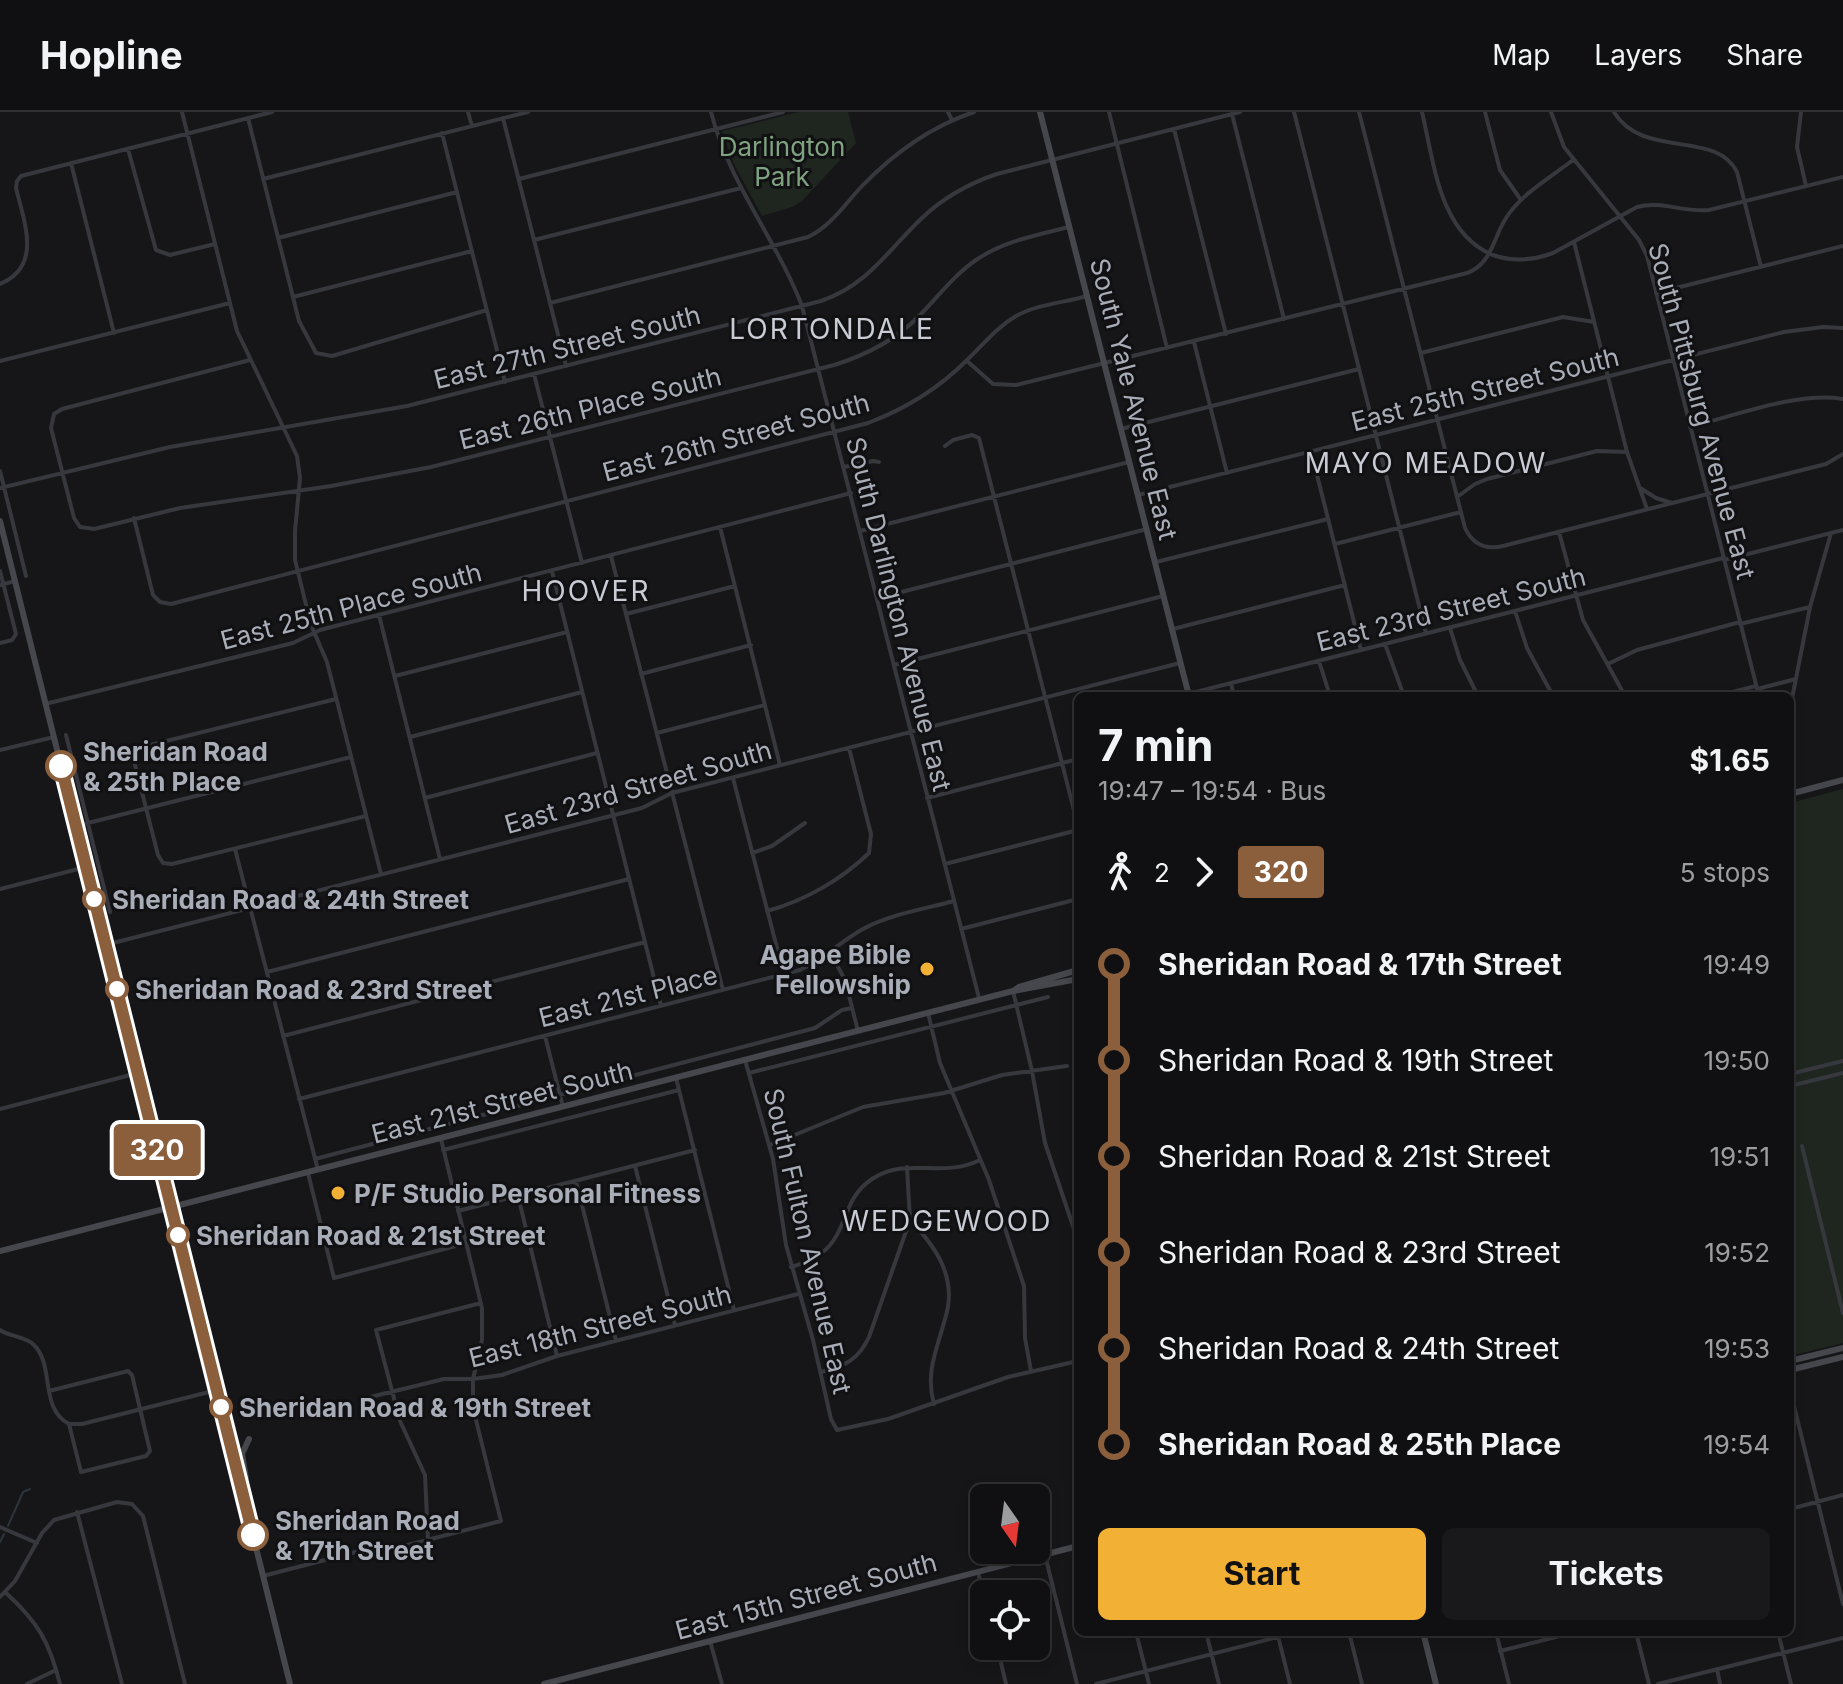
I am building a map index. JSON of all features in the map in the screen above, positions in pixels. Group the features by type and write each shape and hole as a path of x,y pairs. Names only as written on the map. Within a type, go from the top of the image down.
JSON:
{"main road":[{"name":"South Yale Avenue East","path":"1040,112 1188,692"},
{"path":"0,521 290,1684"},
{"path":"1794,793 1843,780"},
{"name":"East 21st Street South","path":"0,1251 979,1000 1074,972"},
{"name":"East 21st Street South","path":"1051,981 1074,979"},
{"path":"1794,1360 1843,1348"},
{"path":"1794,1369 1843,1357"},
{"path":"241,1489 246,1478 242,1454 249,1439"},
{"name":"East 15th Street South","path":"1050,1554 1074,1547"},
{"name":"East 15th Street South","path":"544,1684 1010,1564"},
{"path":"1424,1636 1436,1684"}],"street":[{"path":"182,112 237,331 297,456 294,549 298,572 314,634 327,662 381,874"},
{"path":"0,284 19,271 27,256 29,245 16,188 17,181 25,175 272,112"},
{"path":"468,112 472,126"},
{"path":"263,179 528,112"},
{"name":"South Darlington Avenue East","path":"711,112 741,188 774,246 802,306 979,1000"},
{"path":"519,179 783,112"},
{"path":"948,112 952,120"},
{"path":"550,303 815,234 896,153 952,120 974,112"},
{"path":"1109,112 1167,348"},
{"name":"East 27th Street South","path":"2,488 170,447 380,412 834,297 873,271 920,220 952,195 987,177 1240,112"},
{"path":"1294,112 1426,634"},
{"path":"1359,112 1461,512 1468,535 1483,547 1495,548 1559,532 1826,464 1841,456"},
{"path":"1422,112 1452,218 1466,237 1489,253 1512,259 1541,258 1647,204 1701,211 1843,177"},
{"path":"1485,112 1500,170 1521,200"},
{"name":"South Pittsburg Avenue East","path":"1551,112 1560,139 1573,160 1644,250 1758,692"},
{"path":"1614,112 1627,128 1643,138 1713,152 1727,158 1737,172 1761,267"},
{"path":"1801,112 1797,147 1806,186"},
{"path":"1232,114 1284,319"},
{"path":"248,118 293,297 313,350 321,356 332,356 487,310"},
{"path":"503,118 566,366"},
{"path":"1174,129 1226,334"},
{"path":"442,133 505,382"},
{"path":"128,149 152,244 158,253 170,255 215,244"},
{"path":"967,361 987,380 999,386 1008,386 1474,271 1486,261 1506,218 1521,200 1573,160"},
{"path":"71,163 114,333"},
{"path":"534,240 741,188"},
{"path":"278,238 457,192"},
{"name":"East 26th Place South","path":"62,473 74,518 80,527 94,529 180,508 431,467 860,356 895,337 918,318 954,278 987,253 1015,241 1069,227"},
{"path":"1574,242 1627,452 1647,509"},
{"path":"1656,293 1843,246"},
{"path":"293,297 472,251"},
{"name":"East 26th Street South","path":"134,518 151,591 160,602 171,604 835,433 878,419 913,402 942,382 997,329 1018,315 1038,307 1087,296"},
{"path":"0,361 230,303"},
{"path":"1420,353 1563,317 1594,322"},
{"name":"East 25th Street South","path":"1138,495 1799,329 1843,328"},
{"path":"1194,342 1227,473"},
{"path":"62,473 51,428 52,416 62,409 250,360"},
{"path":"1121,429 1359,369"},
{"path":"534,374 582,563"},
{"path":"1690,427 1811,397 1843,399"},
{"path":"945,446 953,440 976,435 1074,812"},
{"path":"1457,497 1487,479 1604,449 1627,452"},
{"path":"1311,451 1361,650"},
{"path":"844,467 879,462"},
{"path":"860,531 1129,462"},
{"path":"0,471 26,576"},
{"path":"1638,487 1656,498 1673,503"},
{"name":"East 25th Place South","path":"45,704 293,643 379,615 851,493"},
{"path":"1335,544 1461,512"},
{"path":"1155,562 1328,519"},
{"path":"720,527 780,765"},
{"path":"877,598 1147,529"},
{"name":"East 23rd Street South","path":"1200,692 1843,530"},
{"path":"1559,532 1583,620 1623,692"},
{"path":"1793,692 1810,607 1831,533"},
{"path":"611,556 723,990"},
{"path":"0,571 15,636 0,643"},
{"path":"552,571 661,1006"},
{"path":"2,584 15,581"},
{"path":"1172,629 1345,585"},
{"path":"626,614 735,586"},
{"path":"894,665 1163,596"},
{"path":"1608,664 1637,650 1810,607"},
{"path":"1515,611 1527,648 1551,692"},
{"path":"379,615 440,859"},
{"path":"1450,628 1460,660 1476,692"},
{"path":"395,676 567,632"},
{"path":"1385,644 1403,692"},
{"path":"641,674 751,645"},
{"path":"1319,661 1329,692"},
{"name":"East 23rd Street South","path":"105,945 613,815 650,805 672,793 1180,663"},
{"path":"1734,692 1796,679"},
{"path":"1231,683 1233,692"},
{"path":"410,737 582,692"},
{"path":"336,698 144,746 135,751 134,761 158,855 163,863 172,864 366,816"},
{"path":"657,733 765,705"},
{"path":"66,735 110,912"},
{"path":"0,750 54,737"},
{"path":"767,911 811,894 869,853 871,834 849,748"},
{"path":"425,798 597,753"},
{"path":"76,826 351,757"},
{"path":"927,798 1074,760"},
{"path":"733,778 784,975"},
{"path":"752,853 772,846 805,823"},
{"path":"945,864 1074,829"},
{"path":"235,849 318,1170"},
{"path":"0,889 86,867"},
{"path":"267,972 629,879"},
{"path":"961,929 1074,900"},
{"name":"East 21st Place","path":"299,1099 784,975 831,954 856,933 875,923 954,901"},
{"path":"283,1036 645,942"},
{"path":"831,954 845,980 858,1031"},
{"path":"1013,991 1045,1143 1074,1229"},
{"path":"749,1073 1048,997"},
{"name":"East 21st Street South","path":"315,1159 815,1028 842,1010 852,1008"},
{"path":"928,1013 950,1091 989,1180 1024,1286 1025,1338 1031,1371"},
{"path":"545,1036 563,1107"},
{"name":"South Fulton Avenue East","path":"745,1060 769,1145 791,1267 831,1419 837,1430 858,1427 934,1404"},
{"path":"1794,1073 1843,1061"},
{"path":"769,1145 863,1107 950,1091 1002,1075 1067,1066"},
{"path":"0,1109 138,1073"},
{"path":"1794,1085 1843,1073"},
{"path":"676,1078 734,1310"},
{"name":"East 21st Street South","path":"443,1150 679,1090"},
{"path":"263,1576 356,1552 392,1549 501,1521 475,1419 473,1379 482,1340 481,1303 441,1139"},
{"path":"1802,1146 1843,1313"},
{"path":"458,1211 695,1150"},
{"path":"791,1267 814,1258 832,1245 857,1195 867,1182 888,1171 907,1167 955,1169 980,1160"},
{"path":"635,1166 675,1325"},
{"path":"821,1372 842,1367 854,1359 869,1337 910,1220 907,1167"},
{"path":"308,1173 334,1278 467,1243"},
{"path":"576,1181 616,1341"},
{"path":"518,1196 557,1356"},
{"path":"910,1220 934,1246 945,1268 948,1283 948,1307 931,1365 934,1404 1031,1371 1074,1362"},
{"name":"East 18th Street South","path":"362,1399 444,1379 502,1375 557,1356 799,1293"},
{"path":"428,1540 425,1475 400,1421 376,1330 481,1303"},
{"path":"0,1330 34,1344 41,1357 55,1411 69,1424 82,1424 217,1390"},
{"path":"49,1391 128,1371 132,1375 148,1454 84,1472 80,1470 69,1424"},
{"path":"1794,1406 1843,1604"},
{"path":"1794,1508 1843,1495"},
{"path":"0,1597 26,1565 42,1533 54,1520 127,1502 137,1506 143,1516 185,1684"},
{"path":"77,1512 122,1684"},
{"path":"0,1527 37,1543"},
{"path":"1047,1564 1077,1684"},
{"path":"978,1572 980,1580"},
{"path":"5,1592 40,1629 50,1648 60,1684"},
{"path":"1137,1636 1149,1684"},
{"path":"1207,1636 1219,1684"},
{"path":"1096,1684 1271,1636"},
{"path":"1278,1636 1290,1684"},
{"path":"1350,1636 1362,1684"},
{"path":"1497,1636 1509,1684"},
{"path":"1500,1651 1560,1636"},
{"path":"1637,1636 1649,1684"},
{"path":"1779,1636 1791,1684"},
{"path":"1658,1684 1843,1638"},
{"path":"710,1641 722,1684"},
{"path":"1000,1660 1006,1684"},
{"path":"1717,1669 1720,1684"},
{"path":"27,1684 56,1670"}],"green space":[{"name":"Darlington Park","path":"799,112 848,112 856,143 802,201 762,216 734,164 722,131"},
{"path":"1843,789 1843,1343 1794,1355 1794,802"}],"waterway":[{"path":"8,1526 23,1492 30,1489"},
{"path":"0,1542 4,1534"}],"bus line":[{"name":"320","path":"61,766 253,1535"}],"place":[{"name":"Sheridan Road & 25th Place","path":"61,766"},
{"name":"Sheridan Road & 24th Street","path":"94,899"},
{"name":"Agape Bible Fellowship","path":"927,969"},
{"name":"Sheridan Road & 23rd Street","path":"117,989"},
{"name":"P/F Studio Personal Fitness","path":"338,1193"},
{"name":"Sheridan Road & 21st Street","path":"178,1235"},
{"name":"Sheridan Road & 19th Street","path":"221,1407"},
{"name":"Sheridan Road & 17th Street","path":"253,1535"}],"district":[{"name":"LORTONDALE","path":"832,329"},
{"name":"MAYO MEADOW","path":"1426,463"},
{"name":"HOOVER","path":"586,591"},
{"name":"WEDGEWOOD","path":"947,1221"}]}
